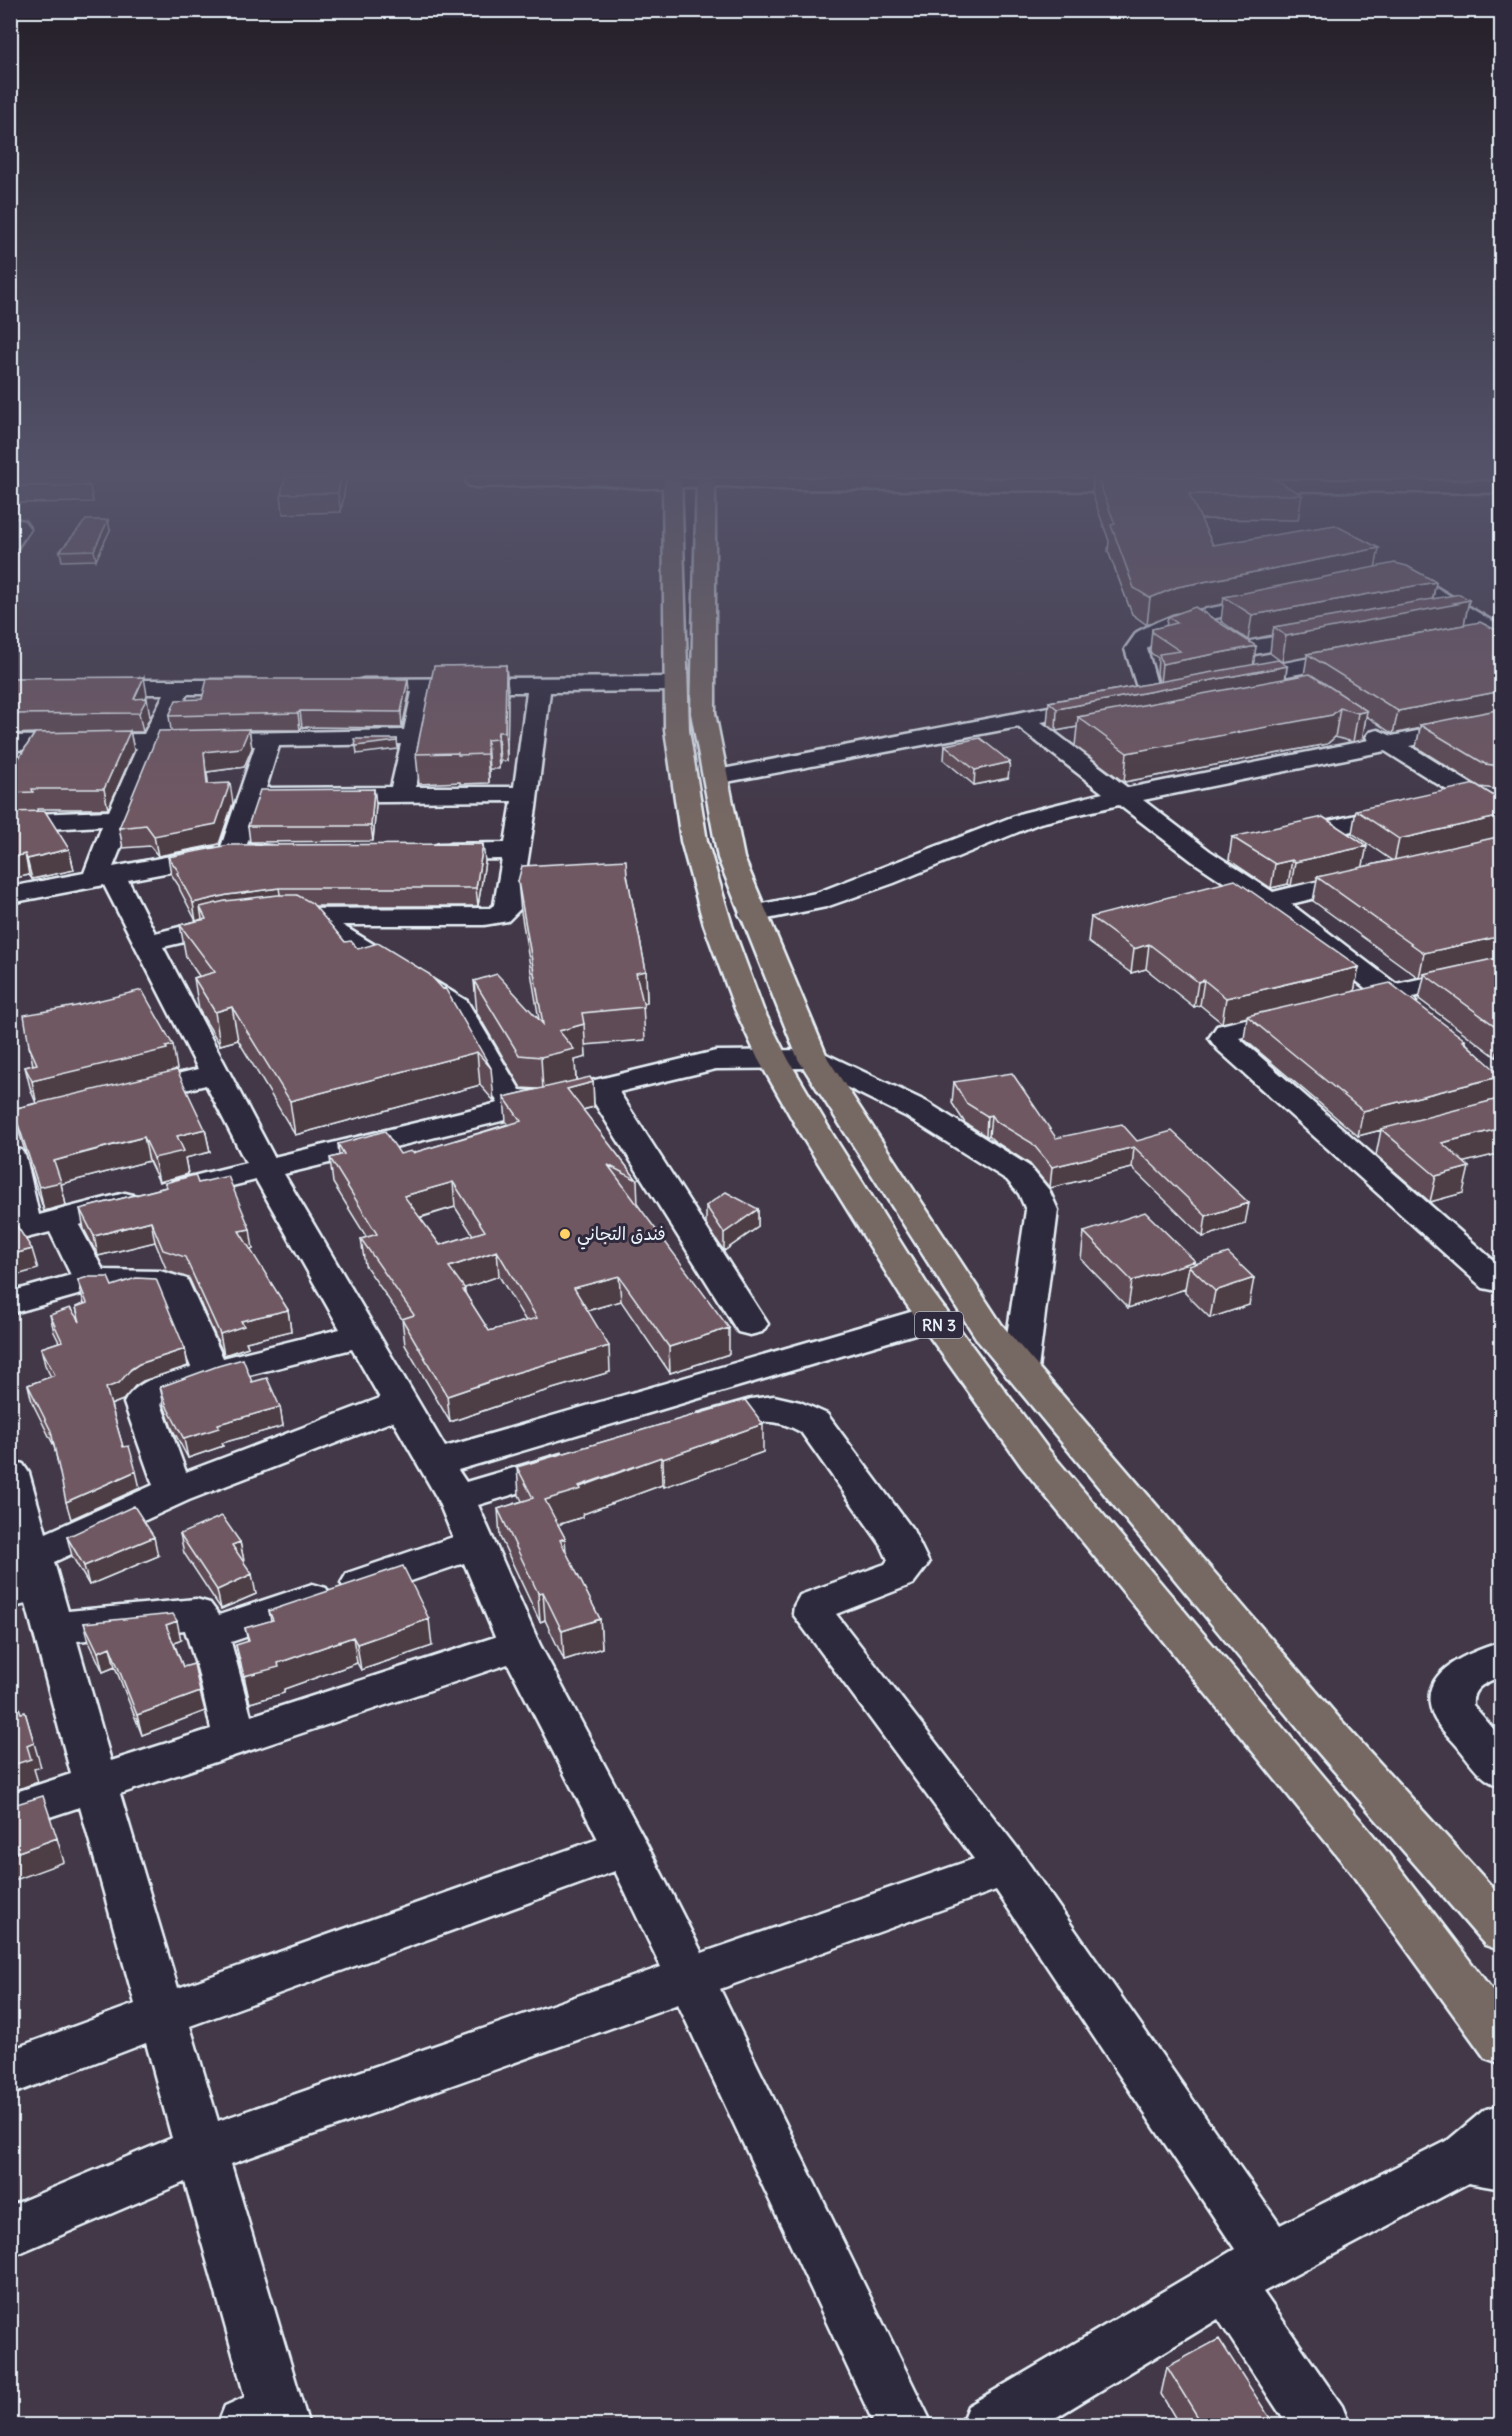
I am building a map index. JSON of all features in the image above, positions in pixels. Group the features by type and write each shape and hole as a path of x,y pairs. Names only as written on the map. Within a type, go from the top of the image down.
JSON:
{"highway":[{"name":"RN 3","path":"672,591 677,730 694,841 718,925 749,1009 772,1059 823,1145 933,1317 1035,1458 1368,1861 1502,2042"},
{"name":"RN 3","path":"705,591 703,712 731,858 813,1059 990,1333 1324,1730 1502,1931"}],"street":[{"path":"1428,591 1497,634"},
{"path":"1149,695 1136,649 1145,637 1174,622 1290,598"},
{"path":"1425,616 1459,610"},
{"path":"1197,618 1303,687"},
{"path":"1244,649 1334,633"},
{"path":"1459,637 1497,634"},
{"path":"1219,682 1369,654"},
{"path":"343,686 675,684"},
{"path":"147,943 250,919 308,916 484,917 498,915 507,909 526,794 539,685"},
{"path":"402,794 425,686"},
{"path":"10,687 273,687"},
{"path":"179,687 117,818 104,876 147,943 264,1167 446,1480 519,1646 626,1848 905,2426"},
{"path":"716,777 1173,690"},
{"path":"1022,719 1064,739 1122,796 1201,856 1270,901 1418,1015"},
{"path":"753,914 824,900 920,863 1022,819 1122,796 1502,721"},
{"path":"1359,724 1502,814"},
{"path":"19,751 152,741 414,737"},
{"path":"232,852 268,740"},
{"path":"1268,841 1502,791"},
{"path":"251,796 526,794"},
{"path":"10,823 117,818"},
{"path":"1270,901 1370,860 1324,829"},
{"path":"1201,856 1234,849"},
{"path":"415,852 517,851"},
{"path":"10,895 232,852 290,852"},
{"path":"308,916 458,1007 510,1099 544,1100"},
{"path":"1502,969 1227,1032 1224,1038 1228,1044 1495,1280 1502,1281"},
{"path":"10,1157 18,1231 264,1167 716,1060 813,1059 916,1109 1018,1173 1030,1185 1039,1199 1042,1210 1020,1369"},
{"path":"10,1124 215,1074"},
{"path":"600,1087 750,1324"},
{"path":"1348,1150 1381,1142"},
{"path":"60,1220 91,1280"},
{"path":"10,1303 91,1280 160,1282 175,1287 212,1373"},
{"path":"446,1480 933,1317"},
{"path":"175,1491 142,1403 145,1397 153,1392 212,1373 362,1335"},
{"path":"28,1577 175,1491 401,1404"},
{"path":"679,1432 768,1406 788,1410 814,1423 899,1540 909,1563 899,1574 814,1606 813,1614 1006,1867 1271,2257"},
{"path":"446,1480 590,1458"},
{"path":"10,1473 28,1577 53,1628 200,2151 268,2421"},
{"path":"208,1634 476,1544"},
{"path":"53,1628 190,1613 201,1616 208,1634 235,1738"},
{"path":"10,1812 519,1646"},
{"path":"1502,1658 1459,1677 1449,1697 1452,1710 1502,1770"},
{"path":"10,2073 162,2015 626,1848"},
{"path":"10,2232 200,2151 691,1980 1006,1867"},
{"path":"988,2426 1271,2257 1490,2150"},
{"path":"1226,2284 1322,2426"}],"building":[{"path":"1138,591 1168,591 1150,598"},
{"path":"1256,591 1388,591 1252,615 1224,597"},
{"path":"1460,594 1469,600 1286,636 1274,627"},
{"path":"1195,607 1256,646 1162,664 1159,654 1180,651 1153,633 1152,629 1177,623 1168,617"},
{"path":"1480,622 1502,633 1502,691 1398,711 1307,654"},
{"path":"1278,660 1287,666 1057,709 1049,702"},
{"path":"506,665 505,732 498,732 497,739 487,740 487,754 416,754 434,666"},
{"path":"1310,674 1367,711 1358,713 1340,708 1332,715 1127,753 1078,717"},
{"path":"144,677 134,699 147,698 139,713 10,714 10,678"},
{"path":"207,679 408,679 401,712 300,711 298,713 169,716 176,700 202,699"},
{"path":"1502,709 1502,772 1500,766 1485,764 1420,725"},
{"path":"249,729 241,748 204,752 207,784 230,783 216,824 154,836 146,825 119,828 159,731"},
{"path":"130,731 104,789 32,789 33,792 10,793 10,762 17,761 35,733"},
{"path":"980,738 1010,762 975,770 945,745"},
{"path":"354,739 397,739 397,741 356,746"},
{"path":"1475,784 1497,798 1502,798 1502,816 1399,839 1356,810"},
{"path":"374,789 371,826 248,826 260,790"},
{"path":"45,811 69,849 27,859 25,854 10,858 10,812"},
{"path":"1323,817 1367,846 1295,862 1292,860 1275,864 1232,837"},
{"path":"1502,836 1502,936 1424,953 1317,877"},
{"path":"483,844 476,888 279,888 227,895 193,903 177,873 179,872 168,857 229,845"},
{"path":"626,860 646,971 636,973 644,1007 582,1013 584,1024 559,1031 574,1049 541,1057 519,1055 474,981 497,974 543,1024 518,881 522,866"},
{"path":"1235,880 1359,967 1226,998 1204,980 1198,982 1149,944 1134,949 1091,917"},
{"path":"297,895 312,903 345,942 351,941 358,949 378,943 429,974 443,989 445,988 491,1068 477,1052 290,1101 232,1007 215,1012 194,978 215,972 180,925 206,919 200,907 225,901"},
{"path":"1502,957 1502,1031 1424,974"},
{"path":"1390,983 1465,1040 1463,1041 1502,1076 1363,1111 1247,1016"},
{"path":"142,990 173,1045 166,1047 167,1049 32,1081 25,1067 37,1064 29,1046 24,1015 76,1006"},
{"path":"177,1070 205,1129 177,1136 184,1151 154,1158 144,1137 54,1161 61,1182 39,1187 13,1109"},
{"path":"1012,1073 1056,1138 1122,1124 1137,1141 1172,1131 1249,1203 1206,1216 1134,1147 1052,1167 1032,1143 995,1121 991,1115 987,1116 966,1103 954,1082"},
{"path":"590,1077 593,1082 567,1089 637,1180 608,1165 729,1328 669,1347 619,1276 574,1288 609,1346 515,1373 447,1396 402,1319 414,1315 361,1239 377,1234 330,1158 344,1154 338,1144 385,1131 400,1154 411,1151 413,1153 521,1121 504,1097","holes":["453,1182 485,1231 440,1245 404,1196","497,1251 537,1318 489,1331 463,1290 465,1289 449,1267"]},
{"path":"1502,1098 1502,1128 1442,1143 1469,1167 1436,1176 1381,1129"},
{"path":"195,1175 198,1183 228,1176 250,1229 239,1231 288,1310 241,1321 244,1326 220,1334 185,1257 163,1250 151,1221 94,1236 80,1209 167,1187 165,1183"},
{"path":"726,1192 758,1209 724,1233 706,1206"},
{"path":"1145,1212 1195,1261 1132,1281 1084,1232"},
{"path":"15,1223 32,1249 10,1255 10,1224"},
{"path":"1228,1253 1254,1278 1215,1291 1189,1266"},
{"path":"88,1277 108,1277 112,1286 136,1278 156,1279 185,1349 139,1364 131,1369 119,1383 106,1388 123,1447 129,1446 136,1471 66,1502 51,1431 28,1385 55,1375 41,1348 62,1341 50,1315 70,1308 80,1322 76,1307 87,1303 78,1280"},
{"path":"243,1359 252,1382 267,1378 280,1407 218,1424 219,1428 184,1439 168,1409 160,1387"},
{"path":"745,1400 763,1424 663,1459 661,1457 579,1486 581,1489 545,1500 565,1538 560,1540 600,1619 562,1631 543,1592 538,1593 498,1509 533,1498 517,1467"},
{"path":"134,1506 154,1537 84,1566 67,1537"},
{"path":"222,1516 240,1542 232,1545 252,1574 217,1590 180,1534"},
{"path":"403,1566 429,1619 357,1644 353,1637 278,1663 279,1667 244,1676 236,1645 249,1641 245,1628 273,1620 269,1611"},
{"path":"173,1614 177,1621 166,1625 183,1667 194,1664 200,1692 137,1715 110,1647 98,1652 84,1623"},
{"path":"10,1682 21,1713 25,1712 34,1743 27,1746 31,1759 10,1766"},
{"path":"43,1796 57,1838 10,1855 10,1806"},
{"path":"1219,2339 1275,2426 1198,2426 1202,2424 1167,2367"}],"place":[{"name":"فندق التجاني","path":"565,1234"}]}
